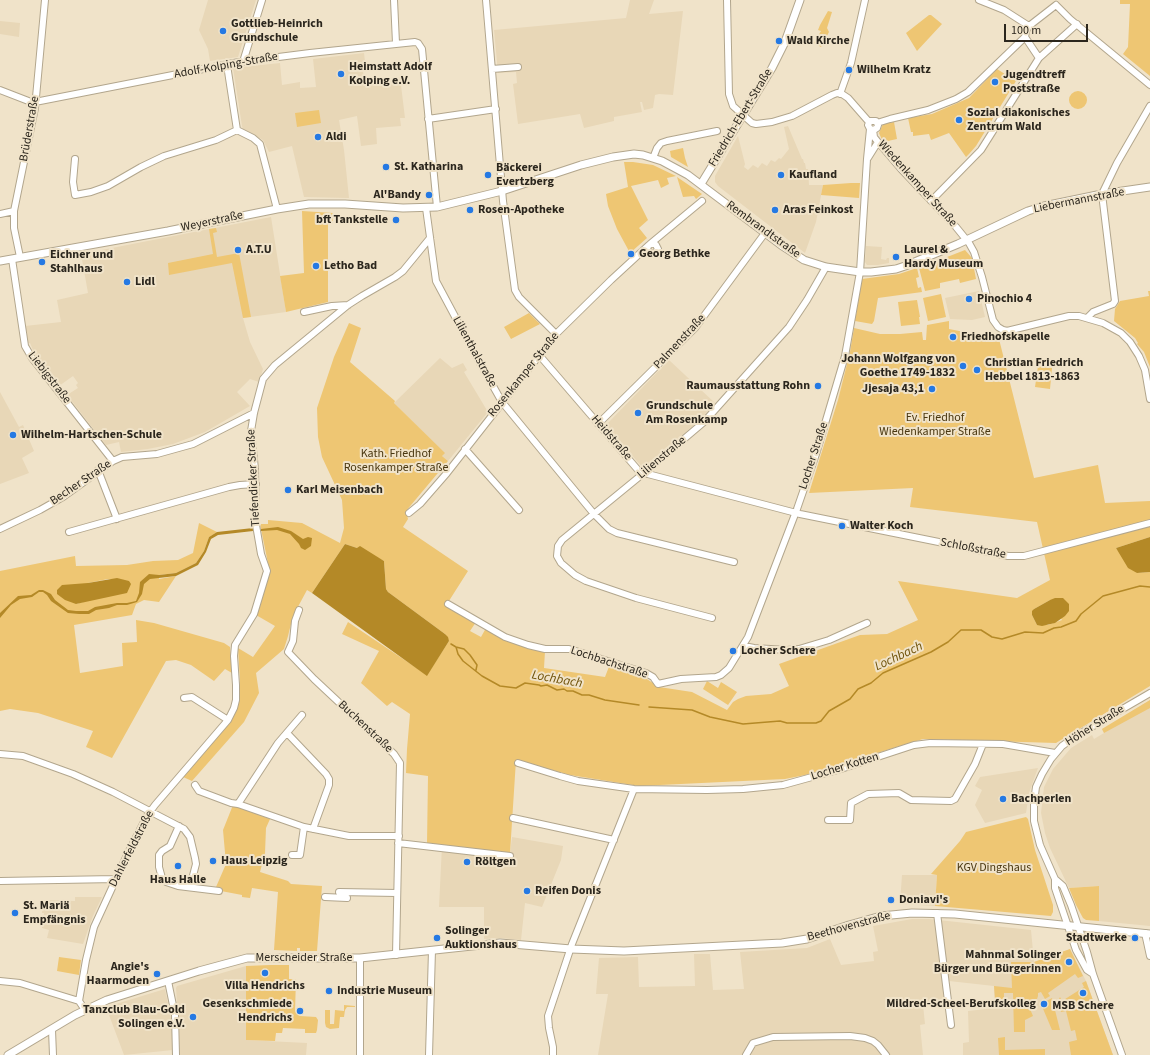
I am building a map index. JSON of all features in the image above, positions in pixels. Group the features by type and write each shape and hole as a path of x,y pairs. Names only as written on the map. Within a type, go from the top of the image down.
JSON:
{"main road":[{"name":"Friedrich-Ebert-Straße","path":"701,184 772,68 782,48 800,0"},
{"path":"426,208 437,207 502,191 576,167 613,157 634,154 653,158 667,164 701,184"},
{"name":"Rembrandtstraße","path":"701,184 798,257 826,267 860,272 896,268 967,240"},
{"name":"Liebermannstraße","path":"967,240 1038,207 1102,194 1150,187"},
{"name":"Weyerstraße","path":"0,261 308,204 426,208"},
{"name":"Beethovenstraße","path":"571,949 649,950 782,944 807,939 881,916 912,913 937,913 1148,934"},
{"name":"Merscheider Straße","path":"8,1055 85,1010 113,998 247,958 360,958 500,943 571,949"}],"street":[{"name":"Brüderstraße","path":"20,257 14,228 14,211 35,102 45,0"},
{"path":"244,62 262,0"},
{"path":"394,0 396,43"},
{"path":"486,0 502,191 516,292 519,297 556,334"},
{"path":"727,0 729,94 733,106 752,123 772,122 792,116 832,95 840,94 848,98 869,122"},
{"path":"840,94 851,63 865,0"},
{"path":"978,0 1004,10 1029,26"},
{"path":"877,123 890,118 928,110 956,99 968,92 1025,37 1029,26 1055,2 1077,24 1150,85"},
{"path":"931,200 981,150 1039,58 1077,24"},
{"path":"1025,37 1039,58"},
{"name":"Adolf-Kolping-Straße","path":"35,102 244,62 410,41 418,43 422,49 428,119"},
{"path":"227,65 237,130"},
{"path":"492,69 518,67"},
{"path":"0,90 31,102 35,102"},
{"path":"1087,318 1093,312 1113,304 1116,298 1110,266 1102,194 1117,163 1150,106"},
{"path":"437,207 428,119 496,109"},
{"name":"Wiedenkamper Straße","path":"871,129 877,128 877,123 873,120 869,122 868,126 874,137 901,169 967,240 974,252 992,320 998,328 1007,331 1069,316 1079,316 1110,326 1130,342 1143,363 1150,399"},
{"name":"Locher Straße","path":"658,684 681,679 709,678 721,675 729,668 744,646 758,613 816,454 845,356 860,272 867,159 871,129"},
{"path":"76,159 73,182 75,195 91,192 108,186 164,156 216,140 237,130"},
{"path":"237,130 253,138 260,144 277,209"},
{"name":"Friedrich-Ebert-Straße","path":"653,158 657,148 667,141 717,131"},
{"name":"Locher Straße","path":"867,159 878,142"},
{"name":"Rosenkamper Straße","path":"409,513 420,504 540,356 556,334 649,245 702,201"},
{"name":"Lilienthalstraße","path":"426,208 436,281 475,354 502,402 594,514 609,529 618,533 734,562"},
{"path":"0,214 14,211"},
{"name":"Palmenstraße","path":"598,424 695,328 765,232"},
{"name":"Tiefendicker Straße","path":"240,635 254,614 267,571 261,554 256,525 256,484 251,431 263,379 274,365 348,306 400,274 430,238"},
{"name":"Liebigstraße","path":"12,259 25,346 32,358 113,461"},
{"name":"Lilienstraße","path":"712,618 636,598 586,581 575,575 558,559 557,553 559,544 704,422 789,327 808,300 826,267"},
{"name":"Tiefendicker Straße","path":"304,312 332,306 348,306"},
{"name":"Heidstraße","path":"540,356 638,470 644,473 795,513"},
{"name":"Becher Straße","path":"0,529 40,510 62,497 98,470 113,461 122,457 157,454 193,444 254,413"},
{"path":"465,449 519,510"},
{"path":"98,470 117,519"},
{"path":"70,532 229,487 256,484"},
{"name":"Schloßstraße","path":"795,513 1014,556 1024,556 1150,523"},
{"name":"Lochbachstraße","path":"448,604 505,637 545,649 569,649 636,669 650,675 658,684"},
{"name":"Buchenstraße","path":"299,610 295,621 294,641 288,652 314,679 398,759 400,763 396,955"},
{"path":"744,646 787,650 799,649 829,640 867,623"},
{"name":"Dahlerfeldstraße","path":"79,1001 86,960 97,919 128,853 150,811 228,720 234,708 236,700 234,645 240,635"},
{"name":"Höher Straße","path":"1093,974 1087,970 1079,956 1055,888 1055,879 1040,845 1033,814 1035,793 1046,766 1062,746 1076,736 1150,692"},
{"path":"184,698 192,697 228,720"},
{"path":"238,804 259,770 302,715"},
{"path":"287,733 329,779 313,829"},
{"name":"Locher Kotten","path":"518,763 572,779 634,789 732,789 783,785 841,769 914,745 930,743 1003,744 1055,754"},
{"path":"828,820 850,820 852,803 868,794 899,793 911,800 955,799 975,764 983,744"},
{"path":"0,754 23,756 73,774 97,784 184,829 188,832 196,864 190,887"},
{"path":"194,785 199,791 304,827 354,836 399,836"},
{"path":"553,1055 548,1016 571,949 634,789"},
{"path":"513,818 614,840"},
{"path":"179,826 170,846 159,854 159,867 162,878 166,882 179,886 219,891"},
{"path":"292,854 300,855 304,827"},
{"path":"398,843 510,856"},
{"path":"0,881 116,879"},
{"name":"Höher Straße","path":"1055,879 1063,886 1079,926 1093,974 1122,1055"},
{"path":"339,892 347,895"},
{"path":"324,897 397,893"},
{"path":"346,905 347,895"},
{"path":"937,913 951,1025"},
{"path":"1148,934 1150,956"},
{"path":"429,1055 432,950"},
{"path":"360,958 360,1055"},
{"path":"0,981 20,983 79,1001 85,1010"},
{"path":"168,981 175,1015 176,1055"},
{"path":"52,1030 53,1055"},
{"path":"746,1055 753,1043 773,1037 850,1036 865,1038 873,1041 886,1055"}],"shaded area":[{"name":"Gottlieb-Heinrich Grundschule","path":"208,0 256,0 238,57 210,61 208,49 199,30"},
{"path":"630,0 654,0 649,14 683,11 673,95 655,95 653,108 644,110 642,102 640,102 642,112 614,117 614,121 584,128 580,114 518,124 513,84 517,83 516,72 498,73 494,30 626,18"},
{"path":"0,21 20,23 19,37 0,34"},
{"path":"364,53 366,70 363,71 364,78 368,80 400,77 405,118 400,118 401,126 376,128 377,144 361,146 357,116 339,120 349,198 304,197 292,146 269,152 263,140 243,129 233,68 280,63 282,85 300,82 300,88 316,87 313,59"},
{"path":"788,126 805,163 806,169 808,169 809,185 823,185 816,222 805,253 718,186 715,182 715,176 738,136 745,164 744,167 748,170 753,165 758,168 762,163 767,166 771,160 775,162 779,158 781,159 789,149 784,127"},
{"path":"271,217 286,312 243,318 250,342 263,369 259,382 250,379 237,392 250,406 205,432 173,444 121,452 119,442 106,445 67,395 78,388 76,385 78,383 73,376 59,386 35,355 30,343 28,343 25,326 61,322 57,300 88,293 81,254"},
{"path":"866,246 882,247 881,259 886,260 889,258 889,263 867,265 865,262"},
{"path":"979,291 985,317 972,320 950,319 945,298"},
{"path":"440,358 452,368 463,363 467,370 464,372 488,412 448,461 442,456 444,453 394,403"},
{"name":"Grundschule Am Rosenkamp","path":"669,360 715,403 700,420 643,468 607,427 607,424"},
{"name":"Wilhelm-Hartschen-Schule","path":"0,392 19,427 23,425 34,451 22,458 29,473 0,484"},
{"path":"278,527 291,531 303,539 308,537 312,538 311,546 305,550 301,548 290,534 277,530 261,531 261,529"},
{"path":"253,528 253,531 218,535 211,539 206,552 198,565 176,576 150,579 144,584 142,594 137,602 96,610 89,614 68,613 51,601 43,592 39,592 32,597 20,599 11,605 0,618 0,613 18,596 31,595 39,590 43,590 51,594 55,600 68,610 76,611 88,611 95,607 136,601 139,593 140,582 149,574 159,575 176,573 196,563 204,551 209,537 217,532"},
{"path":"1150,537 1150,572 1137,573 1128,568 1116,548"},
{"path":"345,544 357,548 360,546 384,561 386,589 388,592 448,637 449,641 427,676 312,593"},
{"path":"117,578 129,581 131,584 127,593 76,604 65,600 57,594 57,590 62,585 88,583"},
{"path":"1055,598 1063,598 1069,604 1069,611 1055,623 1042,626 1037,625 1032,615 1032,611"},
{"path":"1150,700 1150,926 1099,921 1098,886 1069,888 1050,848 1041,813 1044,787 1053,769 1071,748 1092,735 1094,739 1104,733 1102,729"},
{"name":"Bachperlen","path":"1038,768 1029,793 1026,813 985,823 975,805 982,790 975,786 980,777"},
{"path":"512,837 563,846 561,860 542,907 525,903 521,940 501,938 484,939 484,907 439,907 442,846 510,853"},
{"path":"902,875 937,875 935,906 900,904"},
{"path":"75,897 102,897 93,916 83,944 47,938 49,930 42,928 44,913 42,913 43,900 75,901"},
{"path":"912,919 929,919 1031,930 1034,962 1070,949 1086,981 1113,1055 963,1055 963,1043 969,1042 968,1011 995,1008 994,986 949,981 951,1002 923,1005 925,1024 920,1025 923,1055 598,1055 608,994 596,994 599,958 638,957 639,987 695,986 694,954 710,954 713,990 744,989 740,952 807,948 830,939 841,965 874,961 873,952 878,951 873,926"},
{"path":"246,966 246,1040 307,1043 306,1055 179,1055 177,986"},
{"path":"165,989 172,1023 173,1050 124,1055 106,1007"}],"green space":[{"path":"1120,0 1150,0 1150,76 1123,54 1128,47 1130,4 1120,4"},
{"path":"828,11 832,12 827,28 829,32 821,47 814,43 821,31 818,30 820,25"},
{"path":"929,15 942,24 917,51 906,33"},
{"path":"997,69 1016,81 976,146 966,157 949,133 931,140 929,134 913,136 908,118 932,114 969,98"},
{"path":"1074,91 1082,91 1087,96 1085,107 1082,109 1074,109 1069,104 1069,96"},
{"path":"319,110 321,123 297,127 295,113"},
{"path":"894,122 897,139 883,142 879,133 883,124"},
{"path":"683,148 688,167 671,157 670,151"},
{"path":"624,162 653,165 676,176 667,178 669,184 661,188 658,180 631,186 648,220 639,228 647,238 630,253 617,229 608,206 606,194 628,187"},
{"path":"677,177 702,194 696,199 694,196 683,197"},
{"path":"860,183 859,198 821,195 823,185"},
{"name":"Letho Bad","path":"302,211 333,213 333,221 329,221 328,223 328,302 286,312 280,276 304,273"},
{"path":"216,228 217,232 213,233 217,257 239,253 251,317 243,318 232,263 169,275 168,263 213,254 209,229"},
{"path":"965,250 972,258 976,279 960,283 959,279 940,283 940,288 925,291 919,268"},
{"path":"917,268 919,277 916,278 918,288 921,287 922,292 878,298 874,321 872,324 855,321 862,279 899,274"},
{"path":"1148,291 1150,291 1150,367 1144,352 1137,344 1138,343 1135,338 1114,321 1115,309 1120,301 1149,296"},
{"path":"941,294 946,317 928,321 923,298"},
{"path":"917,300 920,324 901,326 898,302"},
{"path":"529,313 540,324 511,339 504,327"},
{"path":"949,321 949,329 980,335 990,333 993,341 999,339 1034,478 1098,465 1105,503 1150,501 1150,537 1116,548 1137,573 1150,572 1150,686 1056,743 923,739 805,775 785,779 639,786 570,775 516,760 510,853 427,844 428,776 406,773 410,714 392,702 387,706 361,683 379,651 342,634 348,622 427,675 449,641 445,634 388,592 386,589 384,561 345,544 312,593 307,590 293,616 284,649 256,673 259,693 244,722 192,781 183,777 232,720 239,699 240,681 238,648 253,657 275,626 256,615 270,573 260,524 268,524 268,520 302,523 340,543 344,528 342,500 322,457 318,437 317,408 334,357 349,323 361,328 350,362 395,401 394,403 445,453 442,456 448,461 406,511 408,519 403,527 468,571 447,604 476,622 470,631 481,637 486,628 505,639 526,648 545,651 544,668 605,677 610,664 636,672 659,687 692,692 727,710 733,702 738,699 746,696 771,694 789,686 779,664 860,635 887,634 918,620 898,581 1017,598 1050,580 1037,522 910,507 913,488 809,493 838,400 850,352 854,328 880,334 922,332 923,340 926,340 927,325","holes":["1050,600 1062,620 1048,625 1037,625 1032,615 1034,609"]},
{"path":"1038,366 1052,368 1050,389 1035,387"},
{"path":"199,523 217,532 209,537 204,551 196,563 176,573 159,575 159,579 176,576 159,602 144,600 136,604 132,615 74,625 80,673 123,666 122,643 137,642 136,620 154,623 224,643 230,647 232,673 225,669 214,681 191,665 176,660 166,661 112,758 86,747 93,731 38,713 10,709 0,711 0,571 75,556 76,566 127,565 153,561 178,560 193,553","holes":["108,579 122,579 86,601 76,604 88,583"]},
{"path":"707,681 718,688 721,682 737,692 728,705 703,689"},
{"path":"1150,700 1150,708 1104,733 1102,729"},
{"path":"233,805 270,819 266,828 265,853 260,872 288,881 291,884 322,886 317,951 300,951 300,948 297,948 297,951 274,950 278,892 252,888 250,898 221,891 222,888 216,887 226,864 223,830"},
{"name":"KGV Dingshaus","path":"1026,817 1028,819 1035,850 1053,905 1053,912 1051,916 935,906 937,875 931,874 966,832"},
{"path":"1099,886 1099,921 1086,920 1083,918 1076,905 1069,888"},
{"path":"1070,949 1083,976 1078,978 1075,974 1048,993 1050,996 1045,999 1041,992 1038,993 1037,999 1032,999 1035,1006 1030,1009 1033,1016 1025,1020 1025,1032 1014,1032 1013,993 1004,993 1004,999 995,999 994,986 1012,988 1011,962 1034,962"},
{"path":"59,957 81,960 79,975 57,971"},
{"path":"289,965 289,979 296,979 295,1011 300,1016 316,1017 318,1020 316,1033 305,1033 305,1029 283,1028 282,1033 276,1033 275,1041 246,1040 246,966"},
{"path":"1086,981 1113,1055 1071,1055 1069,1042 1077,1040 1075,1030 1071,1031 1066,1011 1061,1012 1058,1001 1060,997 1062,1001 1084,987 1082,983"},
{"path":"1052,998 1060,1030 1052,1030 1041,1004"},
{"path":"344,1005 355,1007 347,1007 344,1017 340,1017 339,1028 330,1029 326,1027 325,1010 330,1010 330,1024 334,1024 335,1010 344,1011"},
{"path":"1005,1037 1005,1050 1045,1049 1045,1055 999,1055 998,1038"}],"waterway":[{"name":"Lochbach","path":"649,707 692,710 710,717 743,724 780,721 787,723 816,723 821,721 829,711 850,699 858,689 871,683 883,673 931,652 948,642 961,630 981,630 992,637 1002,639 1025,632 1043,633 1076,621 1081,614 1103,596 1140,586 1150,587"},
{"name":"Lochbach","path":"451,644 464,649 470,655 477,665 476,670"},
{"name":"Lochbach","path":"456,647 458,654 463,661 482,676 500,686 516,688 525,683 541,686 547,685 557,690 564,689 605,700 639,705"}],"place":[{"name":"Gottlieb-Heinrich Grundschule","path":"223,31"},
{"name":"Wald Kirche","path":"779,41"},
{"name":"Wilhelm Kratz","path":"849,70"},
{"name":"Heimstatt Adolf Kolping e.V.","path":"341,74"},
{"name":"Jugendtreff Poststraße","path":"995,82"},
{"name":"Sozial diakonisches Zentrum Wald","path":"959,120"},
{"name":"Aldi","path":"318,137"},
{"name":"St. Katharina","path":"386,167"},
{"name":"Bäckerei Evertzberg","path":"488,175"},
{"name":"Kaufland","path":"781,175"},
{"name":"Al'Bandy","path":"429,195"},
{"name":"Rosen-Apotheke","path":"470,210"},
{"name":"Aras Feinkost","path":"775,210"},
{"name":"bft Tankstelle","path":"396,220"},
{"name":"A.T.U","path":"238,250"},
{"name":"Georg Bethke","path":"631,254"},
{"name":"Laurel & Hardy Museum","path":"896,257"},
{"name":"Eichner und Stahlhaus","path":"42,262"},
{"name":"Letho Bad","path":"316,266"},
{"name":"Lidl","path":"127,282"},
{"name":"Pinochio 4","path":"969,299"},
{"name":"Friedhofskapelle","path":"953,337"},
{"name":"Johann Wolfgang von Goethe 1749-1832","path":"963,366"},
{"name":"Christian Friedrich Hebbel 1813-1863","path":"977,370"},
{"name":"Raumausstattung Rohn","path":"818,386"},
{"name":"Jjesaja 43,1","path":"932,389"},
{"name":"Grundschule Am Rosenkamp","path":"638,413"},
{"name":"Wilhelm-Hartschen-Schule","path":"13,435"},
{"name":"Karl Meisenbach","path":"288,490"},
{"name":"Walter Koch","path":"842,526"},
{"name":"Locher Schere","path":"733,651"},
{"name":"Bachperlen","path":"1003,799"},
{"name":"Haus Leipzig","path":"213,861"},
{"name":"Röltgen","path":"467,862"},
{"name":"Haus Halle","path":"178,866"},
{"name":"Reifen Donis","path":"527,891"},
{"name":"Doniavi's","path":"891,900"},
{"name":"St. Mariä Empfängnis","path":"15,913"},
{"name":"Solinger Auktionshaus","path":"437,938"},
{"name":"Stadtwerke","path":"1135,938"},
{"name":"Mahnmal Solinger Bürger und Bürgerinnen","path":"1069,962"},
{"name":"Villa Hendrichs","path":"265,973"},
{"name":"Angie's Haarmoden","path":"157,974"},
{"name":"Industrie Museum","path":"329,991"},
{"name":"MSB Schere","path":"1083,993"},
{"name":"Mildred-Scheel-Berufskolleg","path":"1044,1004"},
{"name":"Gesenkschmiede Hendrichs","path":"300,1011"},
{"name":"Tanzclub Blau-Gold Solingen e.V.","path":"193,1017"}],"park label":[{"name":"Ev. Friedhof Wiedenkamper Straße","path":"935,425"},
{"name":"Kath. Friedhof Rosenkamper Straße","path":"396,461"}]}
